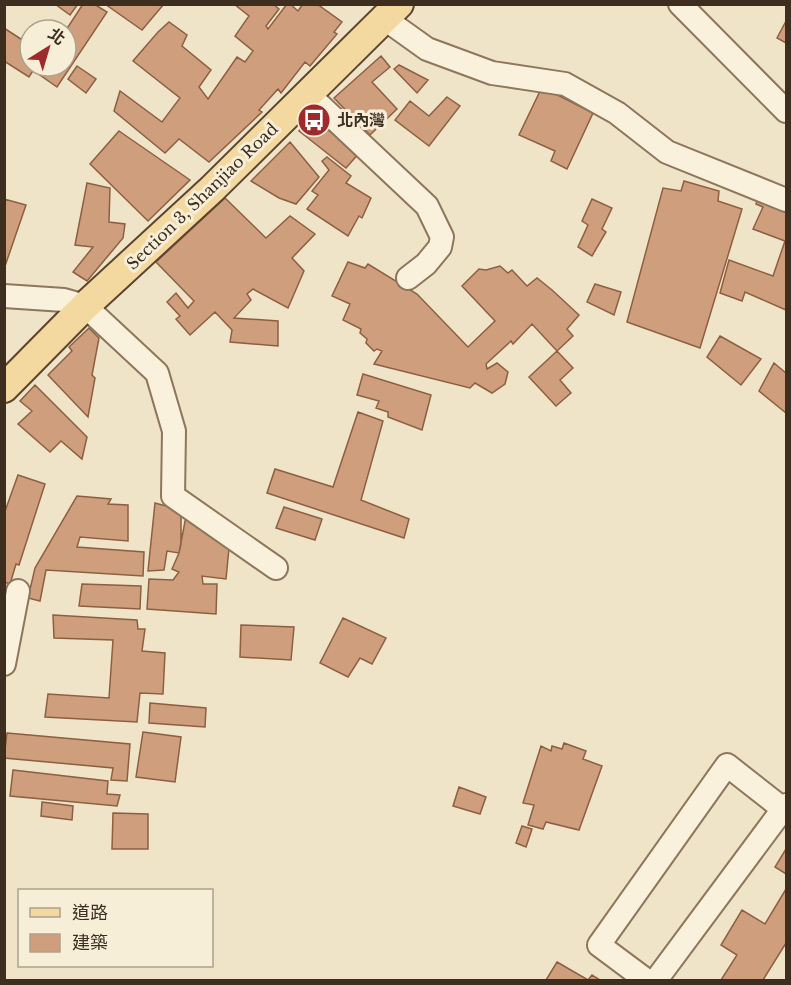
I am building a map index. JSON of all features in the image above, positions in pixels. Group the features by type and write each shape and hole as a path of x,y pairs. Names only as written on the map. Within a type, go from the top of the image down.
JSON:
{"main road":[{"name":"Section 3, Shanjiao Road","path":"4,388 84,306 212,189 392,12"}],"lane":[{"path":"681,4 703,13 786,111"},
{"path":"392,12 428,49 492,74 565,84 617,113 667,153 786,200"},
{"path":"308,94 426,206 442,237 440,248 426,264 408,278"},
{"path":"4,296 64,300 84,306 157,373 174,431 173,496 276,568"},
{"path":"4,664 18,591"},
{"path":"646,981 598,945 727,765 785,807 656,981"}],"building":[{"path":"55,4 78,4 70,15"},
{"path":"83,4 94,4 107,12 78,56 78,18 74,18"},
{"path":"105,4 164,4 142,30"},
{"path":"234,4 273,4 279,9 266,26 268,29 287,4 298,11 303,4 317,4 342,22 334,32 337,34 310,66 305,62 281,93 278,89 259,110 262,112 209,162 179,139 165,153 114,111 120,91 162,122 180,98 133,61 169,22 187,35 182,46 211,70 199,87 208,99 237,57 245,62 253,51 235,36 249,16"},
{"path":"786,21 786,43 777,38"},
{"path":"4,28 18,37 18,70 4,61"},
{"path":"381,56 390,67 372,82 397,109 370,135 334,98"},
{"path":"399,65 428,80 417,93 394,69"},
{"path":"78,67 96,79 86,93 68,79 78,78"},
{"path":"44,78 63,78 57,87"},
{"path":"542,87 593,113 567,169 551,161 555,151 519,135"},
{"path":"447,97 460,106 429,146 395,120 410,101 429,116"},
{"path":"311,119 334,134 337,131 360,152 346,168 299,131"},
{"path":"119,131 190,180 148,221 90,164"},
{"path":"290,142 319,177 296,204 279,198 251,181"},
{"path":"327,157 351,176 346,183 371,198 362,218 359,216 348,236 307,209 318,195 312,191 329,170 322,161"},
{"path":"684,181 719,191 718,201 742,209 700,348 627,322 663,188 681,191"},
{"path":"87,183 110,188 109,222 125,224 123,238 87,281 73,272 93,247 75,245"},
{"path":"225,198 266,238 290,216 315,234 292,258 304,271 288,308 253,289 247,294 251,300 234,318 278,321 278,346 230,342 232,330 215,312 190,335 176,319 180,316 167,302 176,293 188,308 194,301 156,262"},
{"path":"758,198 786,208 786,310 745,292 742,301 720,293 729,260 773,276 785,241 753,229 763,207 756,204"},
{"path":"4,199 26,205 4,269"},
{"path":"592,199 612,208 602,229 606,232 592,256 578,247 588,225 582,221"},
{"path":"348,262 365,268 368,264 417,294 468,347 495,321 462,286 479,269 486,270 500,266 508,273 512,270 527,286 537,278 579,315 567,329 573,336 557,351 532,324 513,344 511,341 486,364 487,369 497,363 508,372 505,384 492,393 475,383 470,388 374,364 382,351 377,349 374,351 366,343 367,339 360,333 361,329 343,320 350,304 332,296"},
{"path":"595,284 621,292 614,315 587,302"},
{"path":"89,328 99,338 92,375 95,378 88,417 48,375 72,351 69,347"},
{"path":"720,336 761,359 741,385 707,357"},
{"path":"557,351 573,368 560,380 571,393 556,406 529,377"},
{"path":"774,363 786,373 786,413 759,391"},
{"path":"363,374 431,395 422,430 388,417 388,412 376,408 379,401 357,395"},
{"path":"35,385 87,437 82,459 61,441 50,452 18,424 32,411 20,401"},
{"path":"358,412 383,421 361,500 409,519 404,538 267,493 275,469 333,487"},
{"path":"18,475 45,484 19,565 16,564 10,584 4,582 4,514"},
{"path":"77,496 111,499 108,504 128,505 128,541 80,537 77,547 144,552 143,576 46,570 40,601 28,598 35,568"},
{"path":"155,503 181,510 181,544 179,553 167,551 164,570 148,571"},
{"path":"284,507 322,519 315,540 276,528"},
{"path":"186,516 230,538 226,579 202,576 203,584 217,584 216,614 147,609 149,579 173,580 179,572 172,569 179,553"},
{"path":"82,584 141,586 140,609 79,606"},
{"path":"53,615 137,620 138,629 145,629 142,651 165,653 163,694 140,693 137,722 45,717 48,694 109,698 113,640 54,638"},
{"path":"343,618 386,638 372,664 360,658 348,677 320,663"},
{"path":"241,625 294,627 291,660 240,657"},
{"path":"150,703 206,708 205,727 149,723"},
{"path":"143,732 181,737 175,782 136,777"},
{"path":"7,733 130,744 127,781 111,780 113,768 4,758"},
{"path":"564,743 586,751 583,759 602,766 579,830 546,822 543,829 528,825 534,805 523,803 541,746 551,751 552,746 562,749"},
{"path":"13,770 108,781 107,794 120,795 117,806 10,796"},
{"path":"459,787 486,797 480,814 453,806"},
{"path":"42,802 73,806 72,820 41,816"},
{"path":"113,813 148,814 148,849 112,849"},
{"path":"522,826 532,829 526,847 516,843"},
{"path":"786,849 786,874 775,867"},
{"path":"786,889 786,943 763,980 721,980 737,955 721,945 742,910 765,924"},
{"path":"557,962 588,980 546,980"},
{"path":"592,975 600,980 588,980"}],"place":[{"name":"北內灣","path":"314,120"}]}
